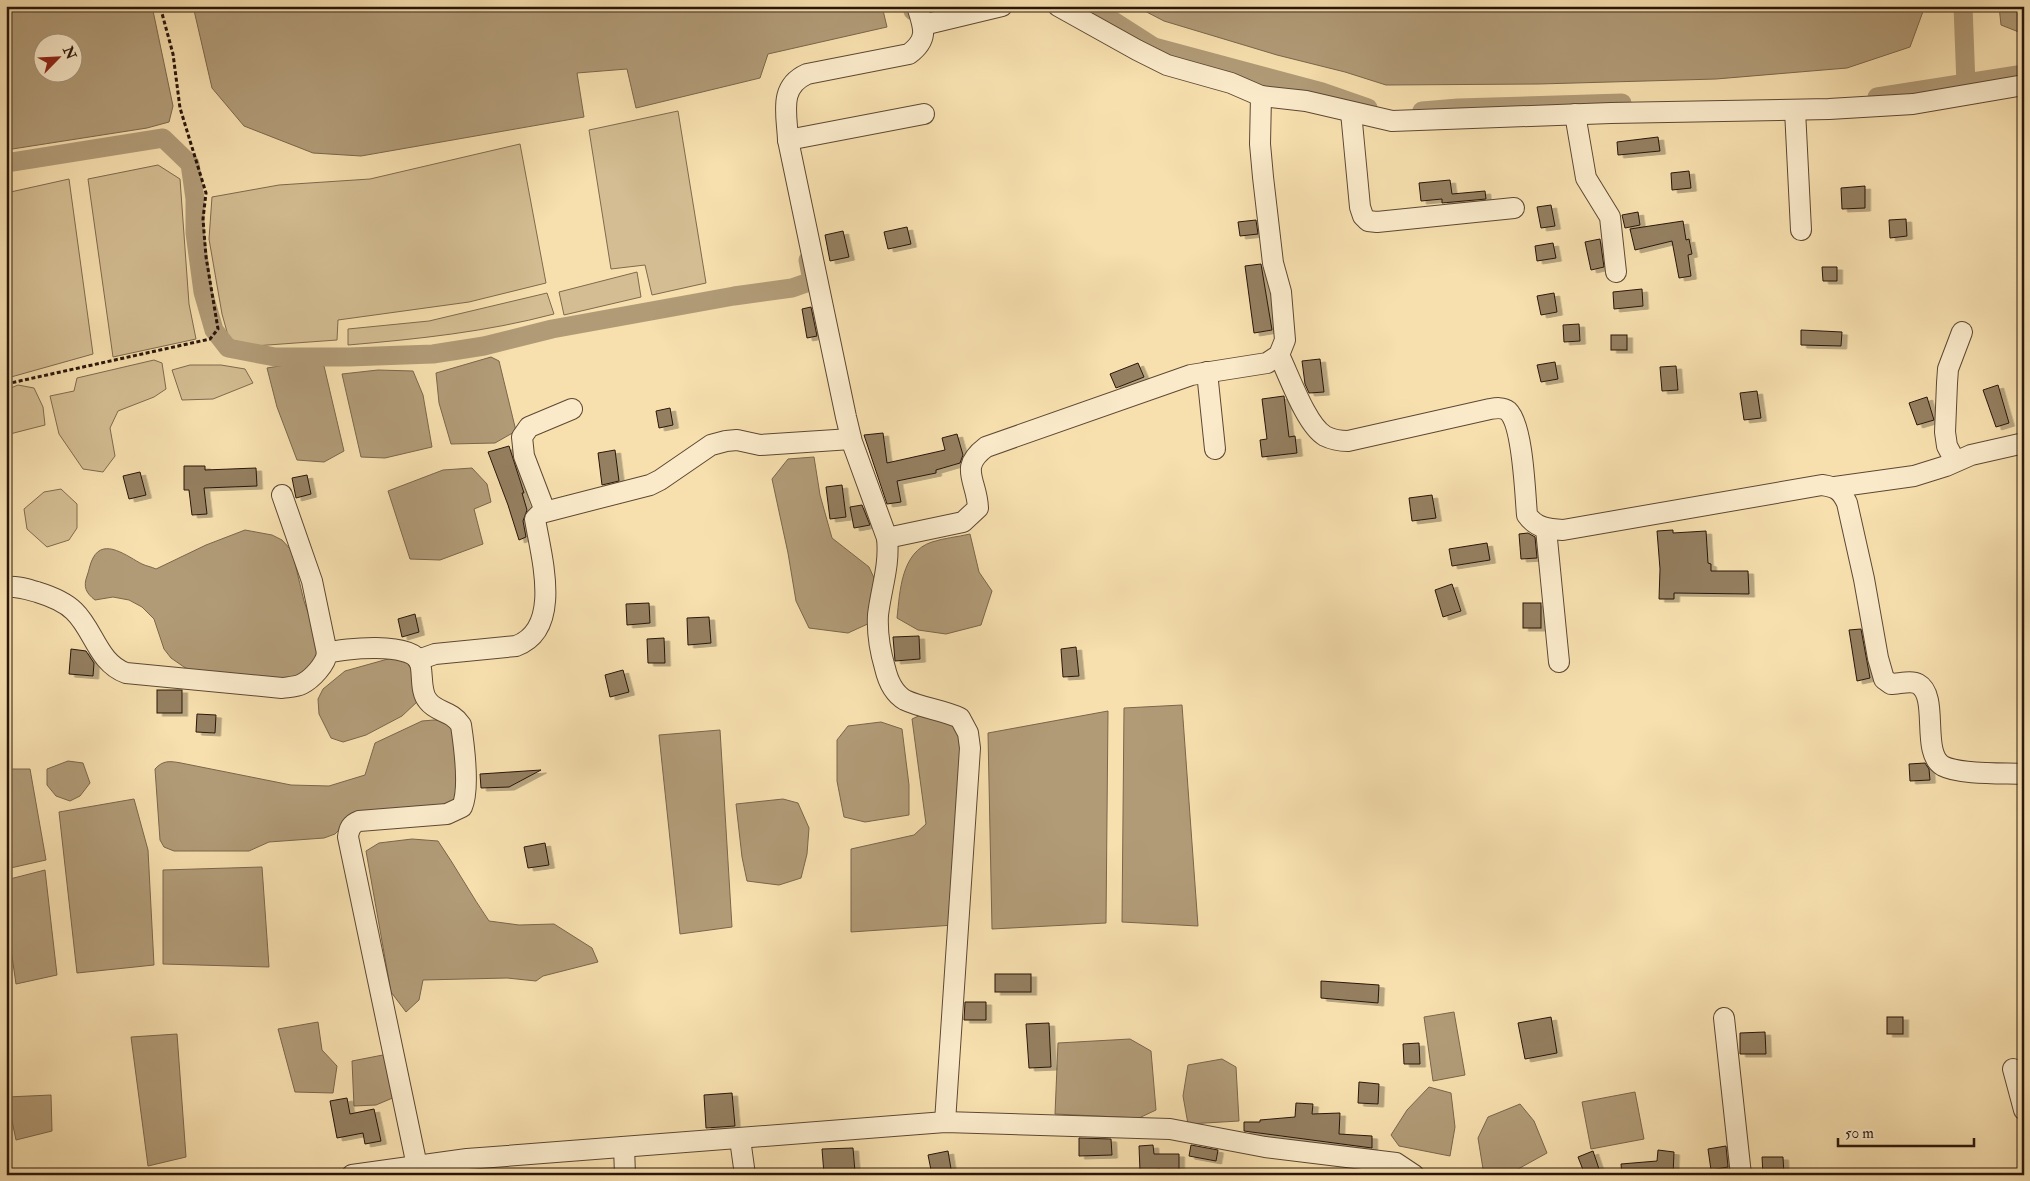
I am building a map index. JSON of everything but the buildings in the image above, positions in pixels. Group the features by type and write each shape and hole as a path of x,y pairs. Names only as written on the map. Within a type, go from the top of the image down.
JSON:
{"street":[{"path":"944,1122 970,748 968,733 960,718 904,700 894,691 887,678 879,646 878,615 889,554 887,538 851,439 788,140 787,96 790,87 798,78 807,74 909,54 919,46 922,40 920,15 1002,6"},
{"path":"1058,6 1167,65 1231,83 1262,96 1306,100 1392,121 1575,114 1795,110 1913,104 2024,85"},
{"path":"887,538 963,522 972,516 978,508 978,503 970,472 970,464 978,453 986,447 1191,375 1267,363 1279,355 1285,340 1280,292 1273,263 1263,177 1260,144 1262,96"},
{"path":"1795,110 1801,230"},
{"path":"1351,112 1360,207 1363,216 1368,221 1377,222 1514,208"},
{"path":"788,140 924,114"},
{"path":"1575,114 1586,178 1610,217 1616,272"},
{"path":"1955,461 1947,446 1945,432 1947,383 1948,369 1962,332"},
{"path":"1279,355 1311,422 1323,435 1334,440 1348,441 1490,409 1501,408 1508,411 1515,420 1519,434 1527,515 1533,524 1546,529 1563,530 1822,485 1835,487 1914,476 1990,449 2024,443"},
{"path":"1208,372 1215,449"},
{"path":"545,512 524,456 522,437 529,427 572,409"},
{"path":"418,660 435,654 516,646 525,643 534,635 542,621 545,599 543,569 535,519 538,515 650,484 660,480 711,445 726,441 737,440 760,445 851,439"},
{"path":"1835,487 1843,494 1847,503 1864,579 1878,658 1884,679 1891,684 1913,682 1920,685 1924,690 1928,701 1937,762 1945,767 1961,771 2024,774"},
{"path":"6,587 21,587 52,596 76,612 108,662 116,669 126,673 282,688 296,686 308,680 327,658 327,653 312,581 282,495"},
{"path":"1546,529 1559,662"},
{"path":"327,653 395,648 414,654 418,660 426,698 429,703 457,718 461,725 466,777 465,800 462,807 455,812 447,814 359,821 354,823 349,829 348,837 352,865 417,1166"},
{"path":"1724,1018 1741,1175"},
{"path":"2012,1069 2024,1110"},
{"path":"352,1175 466,1159 944,1122 1170,1129 1265,1147 1396,1163 1414,1175"},
{"path":"740,1139 745,1175"},
{"path":"624,1147 624,1175"}],"path":[{"path":"6,384 210,339 218,329 206,257 203,219 206,193 180,108 173,54 160,6"}],"shaded area":[{"path":"6,6 152,6 173,106 169,122 147,128 6,150"},
{"path":"193,6 882,6 887,27 768,54 760,78 636,108 627,69 577,73 584,117 361,156 313,153 244,126 212,88"},
{"path":"1135,6 1925,6 1910,47 1847,68 1716,79 1539,84 1386,85 1164,21"},
{"path":"1999,6 2024,6 2024,34 2001,25"},
{"path":"678,111 706,283 652,295 645,265 611,269 589,130"},
{"path":"520,144 546,283 469,302 338,320 337,340 254,346 229,339 222,314 209,239 212,197 279,185 370,179"},
{"path":"158,165 180,179 189,304 196,339 113,357 88,179"},
{"path":"69,179 93,354 11,377 6,341 6,193"},
{"path":"637,272 641,297 564,315 559,292"},
{"path":"547,293 554,314 503,326 452,334 348,345 348,329 429,321"},
{"path":"491,357 499,361 516,431 495,443 451,444 439,403 436,373"},
{"path":"154,360 162,363 166,389 154,397 118,411 110,428 115,456 103,472 83,469 59,434 50,396 74,391 77,378"},
{"path":"304,362 324,366 344,451 324,462 297,460 277,407 267,368"},
{"path":"190,365 221,365 245,369 253,383 213,399 182,400 172,370"},
{"path":"378,370 413,371 423,395 432,447 385,458 361,457 342,374"},
{"path":"18,385 34,388 43,407 45,425 6,435 6,390"},
{"path":"814,457 820,495 832,538 869,567 879,589 872,622 848,633 809,628 796,601 772,479 788,459"},
{"path":"472,468 487,484 491,502 474,509 483,544 440,560 410,559 388,491 443,470"},
{"path":"61,489 77,504 77,528 69,540 47,547 27,529 24,509 44,492"},
{"path":"245,530 272,535 282,540 292,551 304,601 321,650 312,670 290,683 198,674 171,658 164,649 154,619 142,607 129,600 113,597 95,600 86,590 85,583 92,560 103,549 116,550 156,569 206,545"},
{"path":"970,534 979,572 992,591 981,625 946,634 918,630 897,618 901,585 908,563 914,554 932,542"},
{"path":"395,657 410,662 418,701 402,716 366,735 343,742 331,738 319,714 318,699 323,689 345,671"},
{"path":"1182,705 1198,926 1122,922 1124,708"},
{"path":"1108,711 1106,923 992,929 988,733"},
{"path":"925,713 958,726 962,773 954,925 851,932 851,849 914,835 926,824 912,719"},
{"path":"422,721 445,721 454,729 459,800 447,805 342,827 335,834 324,838 269,842 249,851 174,851 164,847 160,840 155,769 164,763 181,763 291,785 329,786 365,775 375,743"},
{"path":"881,722 902,729 909,785 909,815 865,822 844,817 837,781 837,740 848,726"},
{"path":"720,730 732,927 680,934 659,735"},
{"path":"68,761 83,763 90,783 80,796 70,801 56,796 47,785 47,769"},
{"path":"6,769 30,769 46,860 6,869"},
{"path":"134,799 148,850 154,965 77,973 59,812"},
{"path":"783,799 798,803 809,828 807,854 801,878 779,885 747,881 742,857 736,804"},
{"path":"412,839 438,841 489,921 519,925 554,924 592,948 598,962 543,976 536,981 507,978 423,980 419,1000 406,1012 391,992 366,851 379,843"},
{"path":"262,867 269,967 163,964 163,870"},
{"path":"45,870 57,975 16,984 6,915 6,880"},
{"path":"1454,1012 1465,1075 1433,1081 1424,1017"},
{"path":"318,1022 322,1050 337,1066 333,1093 295,1092 278,1029"},
{"path":"177,1034 186,1157 148,1166 131,1037"},
{"path":"1130,1039 1151,1051 1156,1110 1139,1118 1055,1114 1058,1043"},
{"path":"388,1054 395,1097 376,1105 354,1106 352,1061"},
{"path":"1222,1059 1236,1067 1239,1121 1188,1124 1183,1096 1188,1065"},
{"path":"1429,1087 1451,1093 1455,1127 1450,1156 1399,1146 1391,1135 1407,1110"},
{"path":"1635,1092 1644,1139 1591,1149 1582,1102"},
{"path":"51,1095 52,1131 16,1140 7,1097"},
{"path":"1520,1104 1534,1121 1547,1153 1509,1174 1484,1175 1478,1138 1488,1117"}],"waterway":[{"path":"913,11 940,6"},
{"path":"1090,6 1154,47 1322,92 1368,108"},
{"path":"1963,6 1966,85"},
{"path":"1877,97 2024,74"},
{"path":"1422,111 1458,108 1622,103"},
{"path":"6,163 163,138 190,164 195,199 195,233 203,292 214,330 228,348 275,357 433,354 484,346 552,329 734,296 792,288 812,281 808,260"}]}
